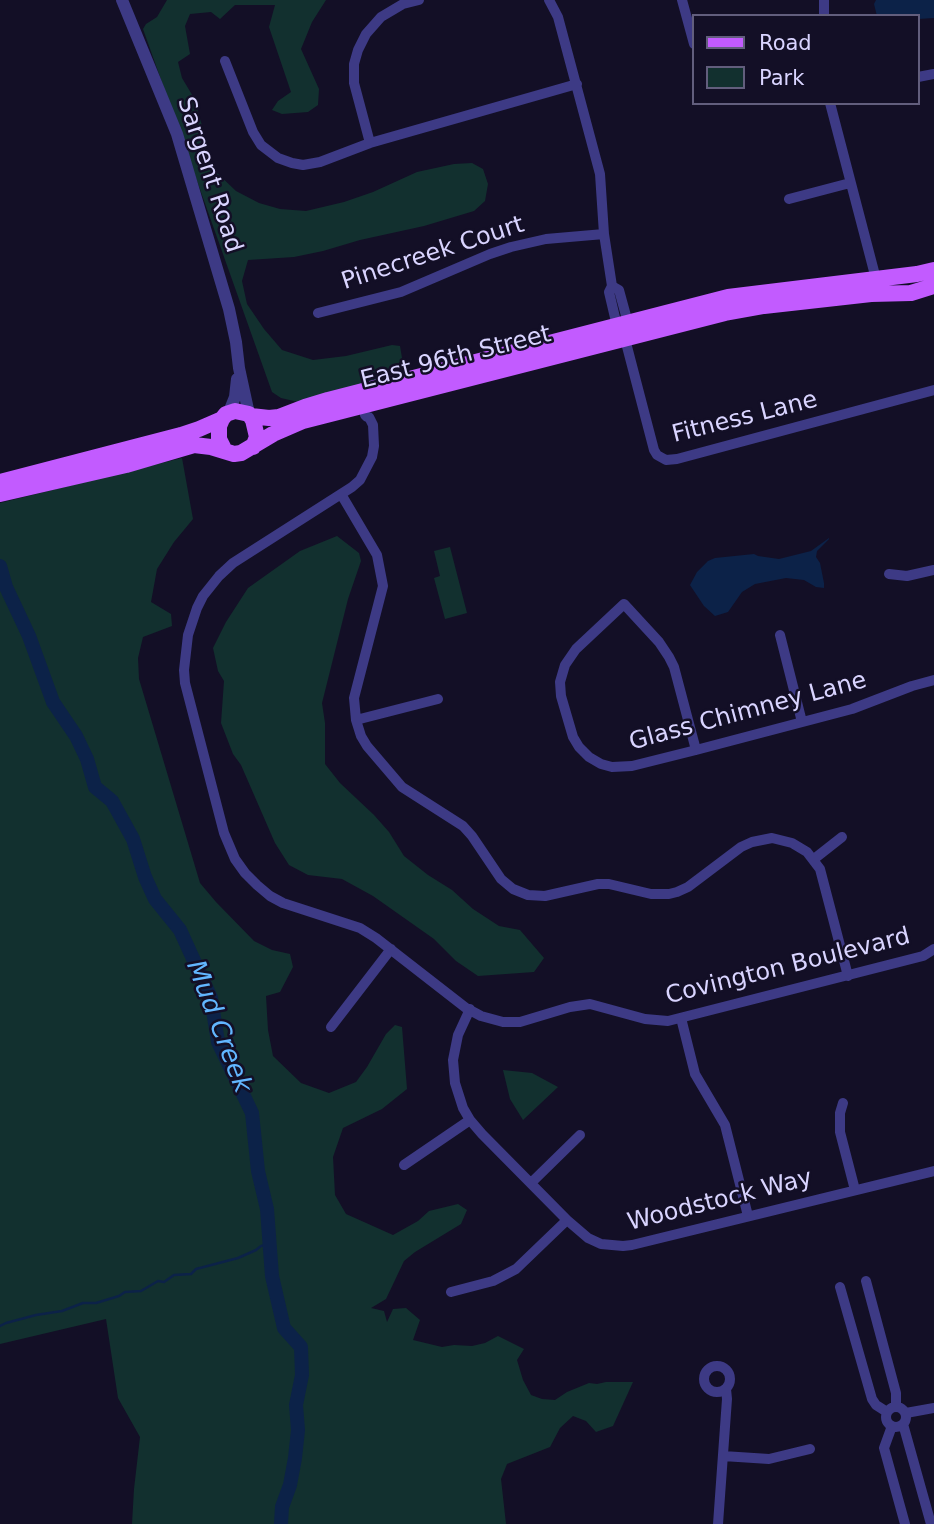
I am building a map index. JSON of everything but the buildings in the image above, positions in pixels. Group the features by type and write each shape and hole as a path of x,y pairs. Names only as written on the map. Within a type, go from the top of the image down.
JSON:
{"main road":[{"name":"East 96th Street","path":"4,487 126,465 194,445 242,453 274,433 293,425 369,408 728,297 934,270"},
{"name":"East 96th Street","path":"4,487 188,433 238,410 250,415 279,417 318,402 425,374 623,328 736,310 871,294 911,293 934,286"},
{"path":"369,408 363,401 367,396 399,387 425,374"},
{"path":"225,415 218,435 225,451"},
{"path":"250,415 257,437 253,447"}],"street":[{"name":"Sargent Road","path":"122,0 177,134 225,294 250,415"},
{"path":"370,143 354,83 354,64 358,50 370,27 381,17 403,4 419,0"},
{"path":"549,0 558,17 600,174 604,234 612,286 609,292 623,328"},
{"path":"682,0 692,37"},
{"path":"225,61 261,145 275,156 292,163 320,162 370,143 576,83"},
{"path":"830,105 876,279"},
{"path":"789,199 850,183"},
{"name":"Pinecreek Court","path":"318,313 401,292 511,247 546,239 604,234"},
{"name":"Fitness Lane","path":"623,328 654,450 666,460 934,390"},
{"name":"Sargent Road","path":"225,415 235,397 239,368"},
{"name":"Covington Boulevard","path":"369,408 374,434 372,457 360,480 233,563 219,576 203,597 192,621 185,647 184,670 189,695 224,833 240,866 257,885 270,896 298,908 360,928 470,1009 488,1018 510,1023 590,1004 645,1019 668,1021 923,956 934,949"},
{"path":"341,494 377,555 383,586 354,698 356,720 367,746 396,781 407,791 463,826 501,879 513,889 528,895 545,896 598,884 651,894 677,892 688,887 741,847 772,838 792,843 814,859 820,869 848,976"},
{"path":"889,574 907,576 934,570"},
{"name":"Glass Chimney Lane","path":"696,750 670,657 624,604 576,649 562,673 561,696 573,737 589,757 612,767 632,766 696,750 852,709 912,685 934,680"},
{"path":"780,635 802,722"},
{"path":"356,720 438,699"},
{"path":"814,859 842,837"},
{"path":"331,1027 391,949"},
{"name":"Woodstock Way","path":"470,1009 458,1035 453,1059 455,1083 463,1108 470,1120 567,1220 588,1238 601,1244 632,1245 934,1171"},
{"path":"681,1018 695,1074 725,1125 748,1216"},
{"path":"842,1103 840,1132 855,1190"},
{"path":"404,1165 470,1120"},
{"path":"531,1183 580,1135"},
{"path":"451,1292 493,1280 516,1269 567,1220"},
{"path":"866,1281 897,1393 886,1418 891,1426 884,1448 905,1524"},
{"path":"840,1287 872,1399 876,1405 892,1409 902,1408 931,1524"},
{"path":"718,1524 726,1389"},
{"path":"891,1426 898,1427 904,1419 934,1408"},
{"path":"723,1456 769,1459 810,1449"}],"green space":[{"path":"167,0 326,0 312,22 301,49 319,89 318,105 308,112 282,114 272,110 278,101 291,92 269,27 275,5 235,5 220,19 211,12 190,14 185,26 190,54 178,62 182,78 194,98 203,129 203,141 214,170 236,191 259,203 280,209 306,211 373,192 417,172 472,163 483,169 488,184 485,201 474,211 323,251 294,257 248,260 242,281 247,304 282,350 313,360 346,356 392,345 400,346 402,358 390,377 298,402 281,398 272,392 143,29 157,17"},
{"path":"182,458 193,519 157,569 151,602 171,614 172,626 143,637 138,658 139,679 200,883 254,941 272,950 290,954 293,967 280,992 266,996 268,1030 273,1056 301,1083 329,1093 356,1082 386,1034 395,1025 402,1027 407,1089 382,1109 343,1128 333,1157 335,1195 346,1214 393,1235 418,1221 429,1211 458,1204 467,1210 461,1224 404,1261 386,1299 371,1308 384,1311 387,1322 393,1309 406,1308 420,1320 413,1340 442,1347 472,1346 498,1336 524,1349 517,1360 523,1380 531,1395 542,1399 555,1400 589,1383 633,1382 613,1426 596,1432 586,1421 573,1416 560,1428 550,1447 507,1464 501,1479 506,1524 132,1524 140,1437 118,1398 106,1319 0,1344 0,503"},
{"path":"337,536 359,553 361,561 348,599 322,703 325,764 389,832 404,856 499,926 520,930 544,958 534,972 478,976 456,961 434,939 373,896 342,879 308,875 289,865 275,843 241,765 233,754 221,723 224,681 218,671 213,648 248,588 300,551"},
{"path":"450,547 467,613 445,619 434,578 440,576 434,551"},
{"path":"503,1070 532,1073 558,1087 523,1120 510,1099"}],"water":[{"path":"876,0 934,0 934,18 920,19 920,14 876,14 874,4"},
{"path":"829,538 817,551 816,557 820,563 824,588 804,580 786,578 755,584 742,592 728,612 715,616 704,606 690,585 697,572 715,558 754,554 779,559 811,551"}],"waterway":[{"name":"Mud Creek","path":"0,566 53,702 76,736 87,759 95,787 112,801 133,839 155,899 180,930 211,998 218,1042 252,1113 258,1171 267,1209 272,1276 284,1328 301,1347 302,1375 296,1405 298,1430 295,1458 282,1507 281,1524"},
{"path":"0,1326 36,1315 62,1311 83,1303 96,1303 125,1292 141,1291 174,1275 191,1274 196,1269 238,1258 269,1244"}]}
